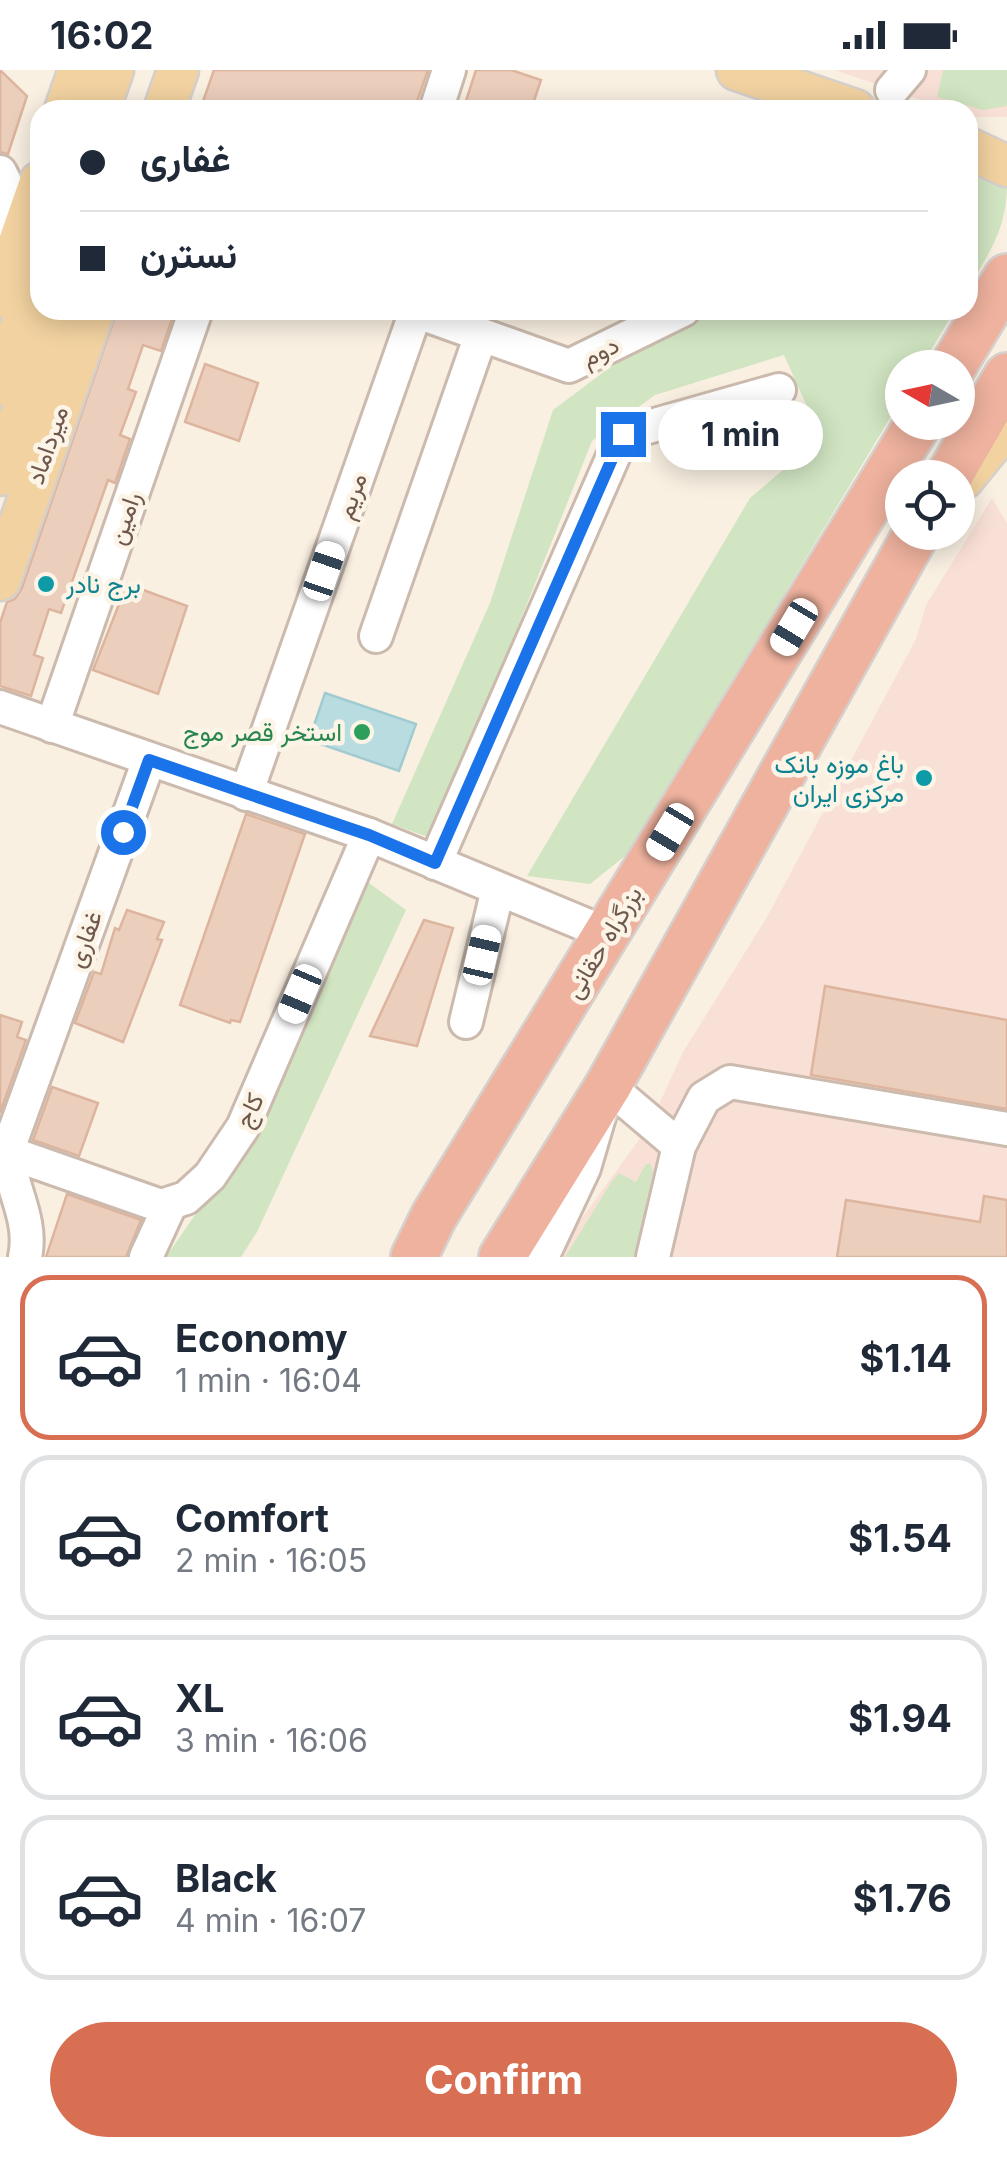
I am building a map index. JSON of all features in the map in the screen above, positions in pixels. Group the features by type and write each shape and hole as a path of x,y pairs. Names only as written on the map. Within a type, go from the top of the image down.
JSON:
{"highway":[{"path":"963,350 1007,277"},
{"path":"958,460 1007,376"},
{"name":"بزرگراه حقانی","path":"414,1257 434,1216 908,440"},
{"path":"502,1257 608,1086 908,550"}],"main road":[{"path":"68,100 79,70"},
{"path":"102,100 113,70"},
{"path":"130,100 141,70"},
{"path":"168,100 178,70"},
{"path":"757,87 812,100"},
{"path":"978,143 1007,136"},
{"path":"978,150 1007,166"},
{"path":"0,297 30,211"},
{"path":"0,385 30,302"},
{"path":"0,475 54,320"},
{"name":"میرداماد","path":"0,580 91,320"},
{"path":"975,464 1007,424"}],"street":[{"path":"440,100 450,70"},
{"path":"893,70 892,90 908,70"},
{"path":"0,172 4,182 0,242"},
{"name":"رامین","path":"52,726 193,320"},
{"name":"مریم","path":"246,794 411,320"},
{"path":"376,636 481,334 442,320"},
{"name":"دوم","path":"481,334 570,366 664,320"},
{"path":"435,863 623,434 779,390"},
{"path":"0,707 369,835 608,934"},
{"name":"غفارى","path":"8,1152 149,760"},
{"name":"کاج","path":"170,1205 186,1198 210,1176 244,1126 369,835"},
{"path":"466,1022 498,888"},
{"path":"653,1257 679,1146 704,1098 718,1086 730,1082 1007,1130"},
{"path":"542,1257 584,1168 608,1086 679,1146"},
{"path":"25,1257 27,1222 12,1183 8,1152 161,1206 170,1205"},
{"path":"146,1257 170,1205"}],"shaded area":[{"path":"835,70 1007,70 1007,117 978,117 978,100 921,100"},
{"name":"باغ موزه بانک مرکزی ایران","path":"992,498 1007,523 1007,1257 563,1257 577,1225 649,1126 683,1052 767,917 916,639 926,605 960,550 975,550 975,526"}],"green space":[{"path":"943,70 1007,70 1007,106 983,110 978,109 978,100 937,97"},
{"path":"978,169 1007,183 1004,214 978,272"},
{"path":"690,320 949,320 931,350 885,350 885,426 630,852 590,884 527,876 750,498 821,438 784,355 655,395 592,441 433,839 392,824 490,603 553,410 633,350"},
{"path":"365,880 406,910 257,1232 241,1257 166,1257 254,1129"},
{"path":"646,1164 651,1164 653,1172 634,1257 565,1257 612,1181 619,1173 636,1182"}],"water":[{"name":"استخر قصر موج","path":"325,693 416,724 399,771 309,740"}],"building":[{"path":"0,70 27,96 8,154 0,152"},
{"path":"214,70 428,70 418,100 204,100"},
{"path":"476,70 511,70 541,80 534,100 466,100"},
{"path":"114,320 172,320 161,351 143,345 128,389 136,392 120,435 130,439 115,483 108,480 61,613 49,609 34,655 43,658 31,696 0,686 0,623 7,602 15,599"},
{"path":"205,364 258,383 239,441 185,422"},
{"path":"127,584 187,606 158,694 93,670"},
{"path":"246,814 305,834 240,1022 230,1023 180,1005"},
{"path":"127,910 164,922 157,939 162,940 123,1042 75,1023 94,972 101,974 115,928 119,930"},
{"path":"424,920 453,928 417,1046 370,1036"},
{"path":"825,986 1007,1020 1007,1109 811,1075"},
{"path":"0,1015 22,1022 17,1037 26,1040 0,1113"},
{"path":"52,1087 98,1103 79,1156 33,1140"},
{"path":"67,1194 141,1220 126,1257 46,1257"},
{"path":"984,1196 1007,1200 1007,1257 837,1257 846,1200 980,1222"}],"place":[{"name":"برج نادر","path":"46,584"},
{"name":"استخر قصر موج","path":"362,732"},
{"name":"باغ موزه بانک مرکزی ایران","path":"924,778"}],"route":[{"path":"123,832 149,760 369,835 435,863 623,434"}]}
